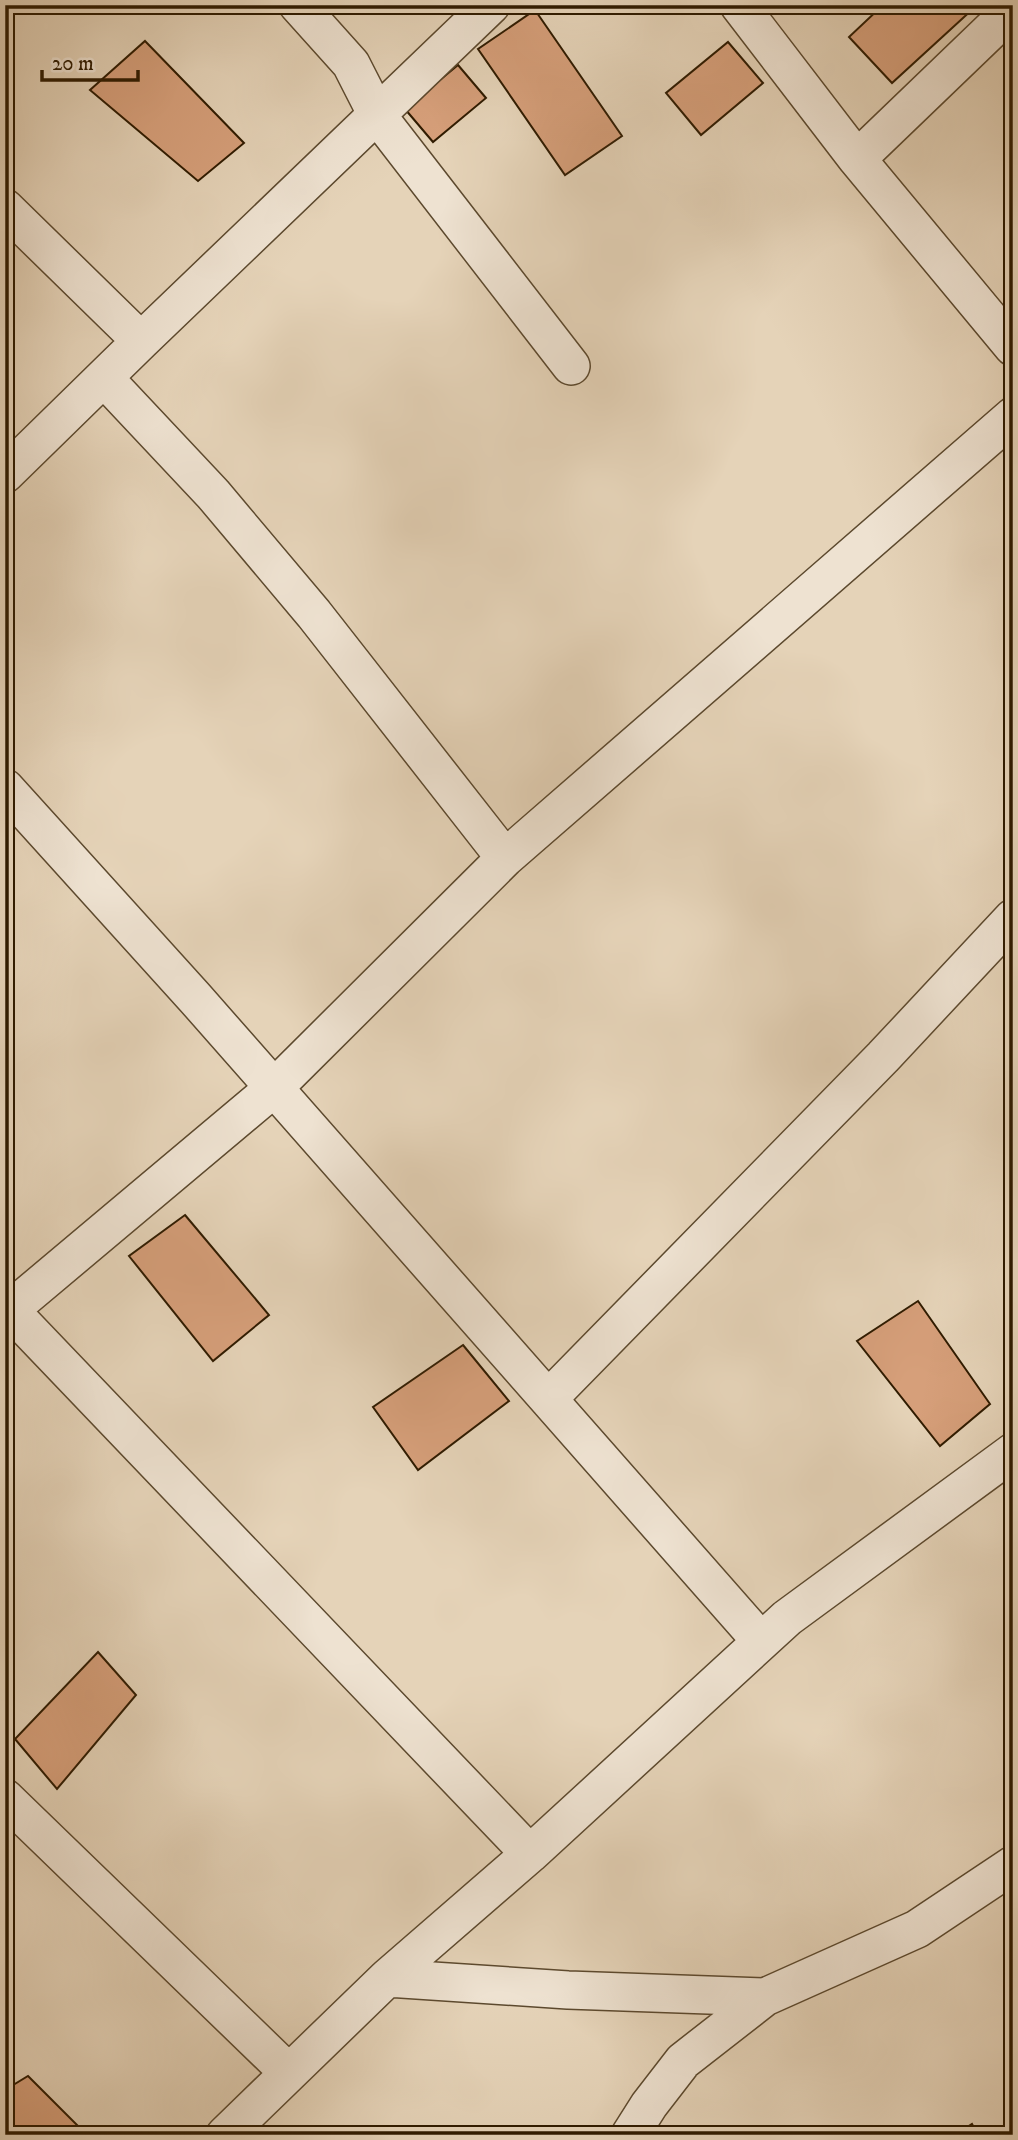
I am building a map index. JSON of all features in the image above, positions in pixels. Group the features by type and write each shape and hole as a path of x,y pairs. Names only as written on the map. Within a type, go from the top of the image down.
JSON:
{"street":[{"path":"298,5 351,64 377,115 571,366"},
{"path":"5,474 491,5"},
{"path":"739,5 857,159 1011,339"},
{"path":"857,159 1013,9"},
{"path":"5,208 141,341"},
{"path":"104,378 213,494 314,614 505,858"},
{"path":"530,1854 7,1309 274,1088 505,858 1013,416"},
{"path":"5,788 274,1088 761,1642"},
{"path":"548,1399 883,1057 1013,918"},
{"path":"225,2135 387,1978 530,1854 786,1618 1013,1452"},
{"path":"5,1798 289,2073"},
{"path":"630,2135 683,2060 765,1997 917,1929 1013,1865"},
{"path":"387,1978 568,1990 765,1997"}],"building":[{"path":"883,5 975,7 892,83 849,37"},
{"path":"535,10 622,136 565,175 478,49"},
{"path":"145,41 244,143 198,181 90,90"},
{"path":"728,42 763,83 701,135 666,93"},
{"path":"458,65 486,98 433,142 405,109"},
{"path":"185,1215 269,1315 213,1361 129,1256"},
{"path":"918,1301 990,1404 940,1446 857,1341"},
{"path":"463,1345 509,1401 418,1470 373,1407"},
{"path":"98,1652 136,1695 57,1789 15,1739"},
{"path":"28,2076 87,2135 6,2135 5,2090"},
{"path":"972,2124 978,2135 955,2135"}]}
